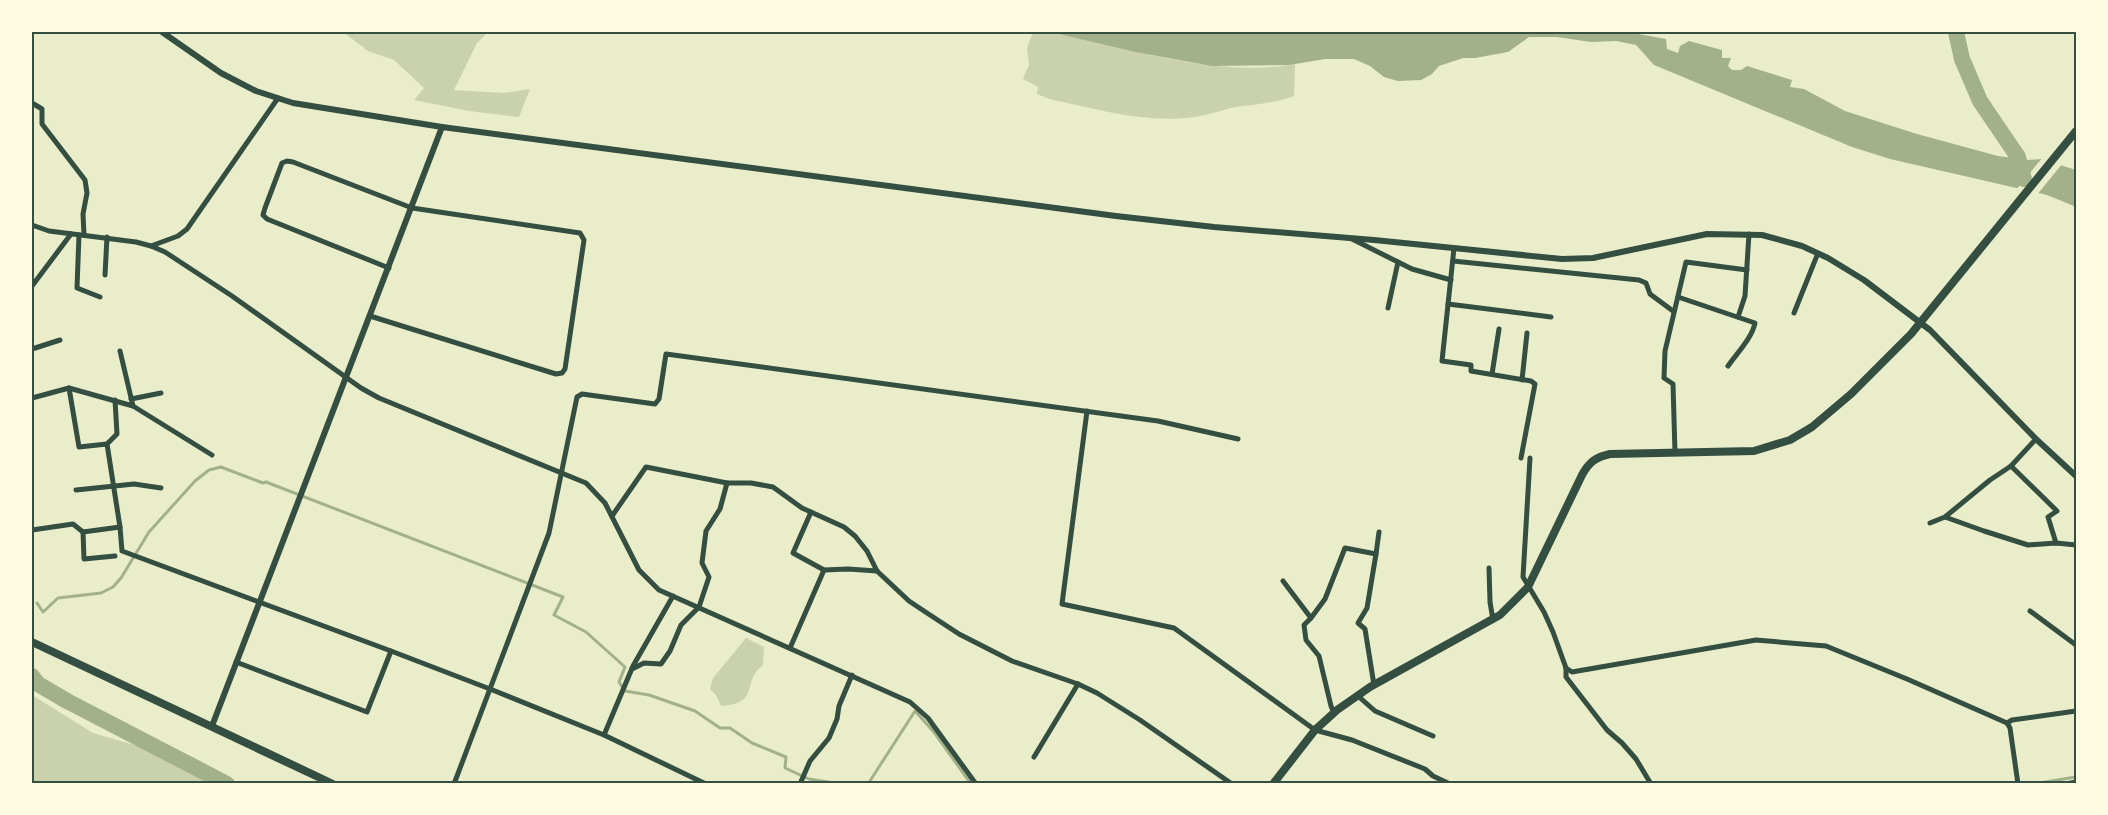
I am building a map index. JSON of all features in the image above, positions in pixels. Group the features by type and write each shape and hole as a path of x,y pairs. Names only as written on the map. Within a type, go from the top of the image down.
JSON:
{"highway":[{"path":"32,641 333,783"}],"main road":[{"path":"1273,783 1315,730 1335,713 1374,685 1493,620 1528,587 1582,475 1592,461 1610,454 1754,451 1802,434 1824,418 1851,394 1920,323 2076,131"}],"street":[{"path":"162,32 221,73 256,91 329,110 442,127 1127,217 1238,230 1351,238 1544,258 1593,258 1707,234 1749,234 1776,238 1818,253 1864,280 1920,323 1944,343 2036,439 2076,476"},
{"path":"151,246 178,236 187,229 278,98"},
{"path":"32,103 42,109 42,124 85,180 87,194 82,214 77,288 100,297"},
{"path":"212,726 442,127"},
{"path":"370,316 556,374 562,374 565,369 584,240 580,233 412,208 287,161 282,163 263,216 389,268"},
{"path":"32,225 49,231 107,237 151,246 205,278 345,377 380,398 586,483 604,502 639,570 659,590 910,702 924,714 976,783"},
{"path":"32,286 70,234"},
{"path":"1738,317 1745,296 1749,234"},
{"path":"105,275 107,237"},
{"path":"1351,238 1412,268 1451,280"},
{"path":"1454,248 1442,361 1471,365 1471,371 1531,381 1535,384 1521,458"},
{"path":"1794,313 1818,253"},
{"path":"1453,261 1640,280 1646,282 1650,294 1673,311"},
{"path":"1388,308 1398,262"},
{"path":"1675,453 1673,384 1664,378 1665,351 1686,262 1747,270"},
{"path":"1678,297 1755,323 1753,332 1728,366"},
{"path":"1448,304 1551,317"},
{"path":"1492,374 1499,329"},
{"path":"1522,380 1527,333"},
{"path":"32,349 60,340"},
{"path":"120,351 132,403"},
{"path":"454,783 549,533 577,397 582,394 655,404 659,399 666,354 1158,421 1238,440"},
{"path":"69,388 79,447 107,444 117,434 115,400"},
{"path":"32,398 69,388 132,403 212,455"},
{"path":"132,403 161,393"},
{"path":"1088,411 1062,604 1174,628 1315,730 1352,740 1425,769 1433,776 1450,783"},
{"path":"1930,522 1946,517 1989,480 2011,466 2036,439"},
{"path":"107,444 122,551 490,689 604,735 706,783"},
{"path":"1530,458 1523,577 1544,612 1566,668 1566,677 1607,730 1636,759 1651,783"},
{"path":"2011,466 2057,511 2048,517 2056,543"},
{"path":"612,516 646,467 727,483 751,483 773,487 811,512 834,521 855,536 867,551 877,571 909,601 959,634 1012,661 1097,693 1232,783"},
{"path":"632,669 644,663 661,664 670,651 681,625 699,607 709,577 702,563 706,531 720,508 727,483"},
{"path":"76,490 134,484 161,488"},
{"path":"811,512 793,553 824,570 849,568 877,571"},
{"path":"1946,517 2028,544 2076,544"},
{"path":"32,530 73,524 83,532 120,527"},
{"path":"83,532 84,559 114,556"},
{"path":"1374,685 1365,629 1358,623 1367,608 1379,532"},
{"path":"1335,713 1331,706 1319,656 1306,640 1304,625 1325,599 1345,548 1376,554"},
{"path":"1489,568 1493,620"},
{"path":"790,648 824,570"},
{"path":"1283,581 1311,618"},
{"path":"604,735 632,669 672,596"},
{"path":"2030,610 2076,645"},
{"path":"1566,668 1572,672 1756,640 1826,646 2007,723 2010,728 2018,783"},
{"path":"236,662 367,712 391,651"},
{"path":"800,783 810,761 829,738 852,675"},
{"path":"1034,757 1078,684"},
{"path":"1358,696 1375,711 1433,736"},
{"path":"2007,723 2012,720 2076,711"},
{"path":"2066,783 2076,782"}],"shaded area":[{"path":"343,32 488,32 477,43 454,90 504,93 530,89 519,117 469,111 414,100 424,88 394,60 368,51"},
{"path":"1033,32 1062,35 1155,56 1225,67 1249,68 1295,64 1294,96 1176,119 1139,117 1049,99 1037,94 1038,87 1023,79 1029,65 1027,48"},
{"path":"1050,32 1627,32 1666,39 1667,49 1678,53 1680,46 1689,41 1722,50 1722,58 1731,58 1728,66 1732,70 1741,70 1747,66 1792,80 1790,87 1804,89 1845,111 1998,156 2027,160 2041,159 2076,170 2076,211 2074,206 2047,195 1890,159 1852,147 1654,65 1636,45 1616,41 1591,42 1557,37 1529,37 1508,52 1463,58 1439,66 1432,74 1421,80 1398,81 1384,77 1370,66 1354,59 1325,59 1289,65 1212,66 1135,52"},
{"path":"746,638 764,647 763,665 756,672 749,691 742,701 721,706 710,689 713,678"},
{"path":"32,695 93,733 152,750 211,783 32,783"}],"pier":[{"path":"2043,157 2063,163 2036,196 2015,191"}],"waterway":[{"path":"1956,32 1962,59 1980,101 2018,157 2024,179"},
{"path":"37,603 43,612 58,598 101,593 113,587 149,532 195,481 209,470 221,467 263,483 266,482 563,597 554,615 586,632 625,667 619,682 625,691 649,695 695,711 720,728 730,728 752,743 786,757 785,768 809,779 841,784"},
{"path":"32,676 38,684 67,701 227,784"},
{"path":"868,784 915,711 933,731 971,784"},
{"path":"2033,784 2076,777"}]}
